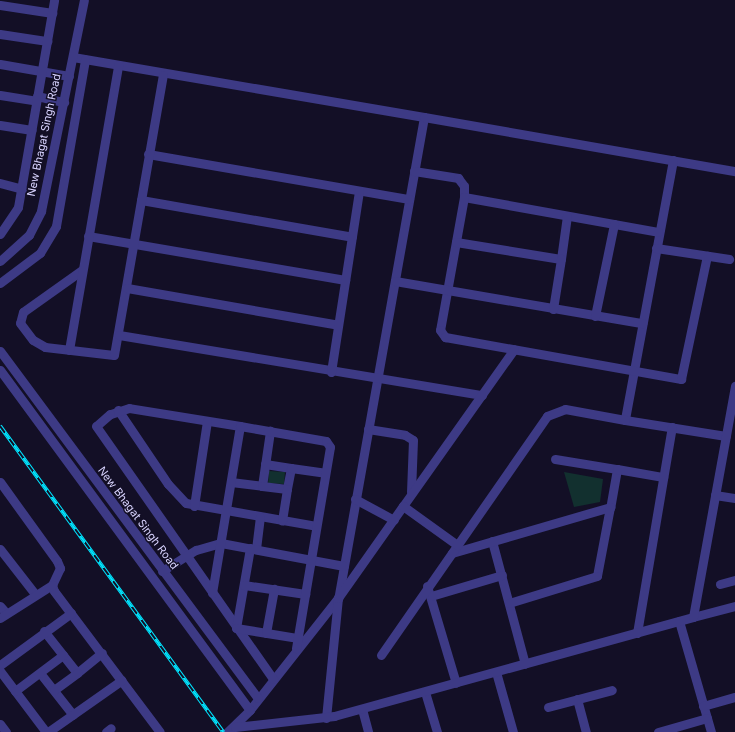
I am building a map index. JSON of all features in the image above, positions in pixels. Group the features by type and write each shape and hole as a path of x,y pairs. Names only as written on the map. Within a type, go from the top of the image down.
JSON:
{"street":[{"path":"0,234 11,222 22,189 36,99 54,0"},
{"name":"New Bhagat Singh Road","path":"2,256 36,225 64,102 84,0"},
{"path":"0,5 52,13"},
{"path":"0,34 47,41"},
{"path":"73,58 735,171"},
{"path":"0,283 40,253 56,226 85,60"},
{"path":"0,64 69,76"},
{"path":"69,350 118,65"},
{"path":"82,270 23,312 18,319 38,345 110,357 116,352 148,154 163,74"},
{"path":"0,94 64,102"},
{"path":"326,718 338,598 424,117"},
{"path":"0,128 32,130"},
{"path":"148,154 409,199"},
{"path":"625,420 658,232 673,160"},
{"path":"414,171 458,178 464,186 464,197 442,334 677,379 684,376 707,256"},
{"path":"0,183 22,189"},
{"path":"330,372 359,191"},
{"path":"464,197 658,232"},
{"path":"141,200 352,237"},
{"path":"553,308 567,216"},
{"path":"595,316 614,224"},
{"path":"88,236 345,280"},
{"path":"456,242 561,259"},
{"path":"656,248 729,259"},
{"path":"395,281 642,323"},
{"path":"127,288 338,325"},
{"path":"119,335 377,380 482,395"},
{"path":"231,730 250,710 272,679 338,598 404,506 410,494 445,451 514,349"},
{"name":"New Bhagat Singh Road","path":"0,351 162,571 258,698"},
{"name":"New Bhagat Singh Road","path":"0,370 250,710"},
{"path":"693,617 735,386"},
{"path":"118,410 178,497 194,506 316,526"},
{"path":"272,679 96,431 98,422 118,410 207,421 326,441 330,447 296,649"},
{"path":"381,655 427,586 552,412 566,410 726,436"},
{"path":"194,506 207,421"},
{"path":"212,593 240,426"},
{"path":"637,633 672,427"},
{"path":"368,429 404,435 413,440 410,494"},
{"path":"262,486 270,431"},
{"path":"555,459 663,477"},
{"path":"265,464 325,473"},
{"path":"282,521 291,468"},
{"path":"509,603 597,576 616,469"},
{"path":"0,482 57,561 59,574 52,585 35,594 3,616 0,606"},
{"path":"231,482 287,490"},
{"path":"715,495 735,498"},
{"path":"356,499 394,520"},
{"path":"404,506 457,545"},
{"path":"452,553 492,540 610,507"},
{"path":"236,628 244,585 260,517"},
{"path":"492,540 525,664"},
{"path":"162,571 186,556 221,543 344,566"},
{"path":"0,550 35,594"},
{"path":"431,596 502,575"},
{"path":"720,584 735,580"},
{"path":"52,585 71,613 160,732"},
{"path":"244,585 305,594"},
{"path":"427,586 456,683"},
{"path":"266,633 274,589"},
{"path":"231,730 291,724 326,718 735,606"},
{"path":"0,665 44,631 71,613"},
{"path":"679,621 711,732"},
{"path":"236,628 298,638"},
{"path":"44,631 77,673"},
{"path":"54,690 102,653"},
{"path":"15,691 63,655"},
{"path":"0,670 47,732 122,680"},
{"path":"496,672 513,732"},
{"path":"40,673 73,715"},
{"path":"548,707 612,690"},
{"path":"425,692 437,732"},
{"path":"703,706 735,697"},
{"path":"577,699 586,732"},
{"path":"362,709 368,732"},
{"path":"663,731 707,718"},
{"path":"0,724 6,732"},
{"path":"291,724 297,732"}],"green space":[{"path":"269,471 285,472 284,484 268,483"},
{"path":"564,472 603,479 600,502 574,507"}],"railway":[{"path":"0,426 223,732"}]}
